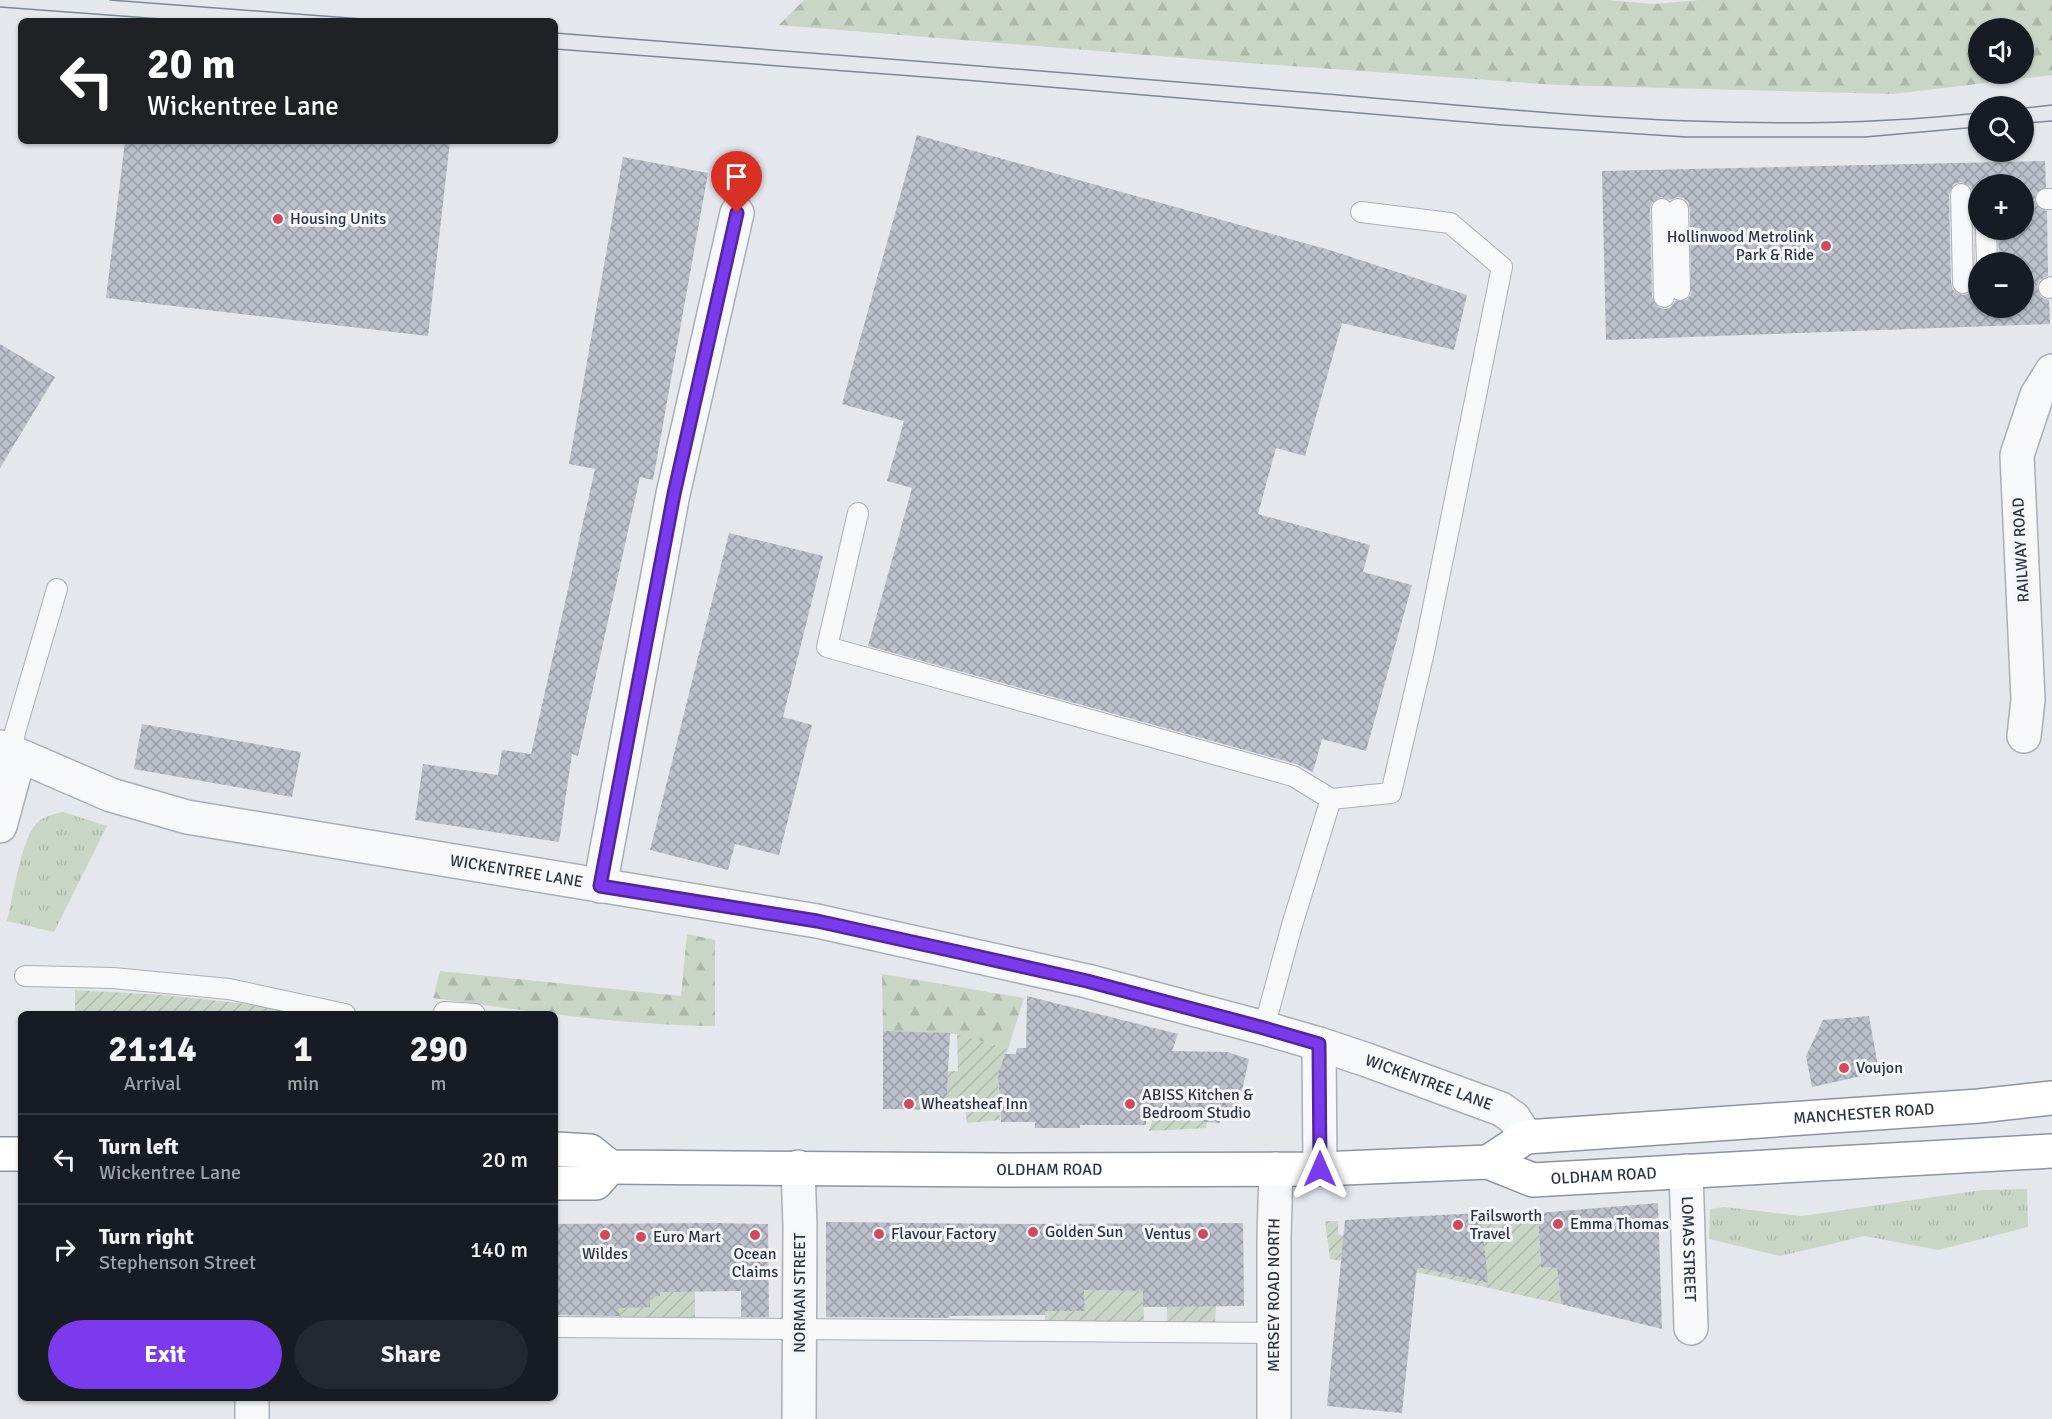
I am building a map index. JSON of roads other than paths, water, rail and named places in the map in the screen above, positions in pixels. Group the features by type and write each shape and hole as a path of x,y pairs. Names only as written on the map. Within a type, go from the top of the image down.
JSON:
{"highway":[{"name":"MANCHESTER ROAD","path":"1526,1137 1979,1106 2052,1098"},
{"path":"1488,1162 1526,1137"},
{"path":"558,1149 590,1151 610,1167 596,1184 558,1183"},
{"path":"1686,1171 2052,1151"},
{"path":"0,1154 18,1154"},
{"name":"OLDHAM ROAD","path":"610,1167 1004,1170 1320,1169 1488,1162 1533,1180 1686,1171"}],"street":[{"path":"600,886 674,494 737,213"},
{"name":"RAILWAY ROAD","path":"2024,736 2028,700 2017,455 2037,395 2052,371"},
{"path":"0,826 14,775 6,749"},
{"name":"WICKENTREE LANE","path":"6,749 111,795 187,817 817,921 1087,981 1264,1028 1367,1060 1501,1109 1514,1118 1526,1137"},
{"path":"1319,1044 1320,1169"},
{"name":"NORMAN STREET","path":"798,1167 801,1330 799,1419"},
{"name":"MERSEY ROAD NORTH","path":"1274,1419 1276,1168"},
{"name":"LOMAS STREET","path":"1686,1171 1691,1328"},
{"path":"252,1401 252,1419"}],"lane":[{"path":"1964,198 1967,286"},
{"path":"1665,207 1667,292"},
{"path":"858,513 827,647 1293,776 1331,799 1392,793 1424,652 1502,267 1450,223 1361,212"},
{"path":"6,749 15,732 57,589"},
{"path":"1264,1028 1292,925 1331,799"},
{"path":"25,976 113,978 229,989 331,1011"},
{"path":"558,1327 1275,1334"}],"tram line":[{"path":"110,0 349,18"},
{"path":"0,7 148,18"},
{"path":"558,33 1652,119 1816,123 1897,120 1968,114"},
{"path":"558,49 965,80 1502,125 1686,137 1865,137 1968,128"},
{"path":"2034,107 2052,105"},
{"path":"2034,122 2052,121"}],"place":[{"name":"Housing Units","path":"278,219"},
{"name":"Hollinwood Metrolink Park & Ride","path":"1826,246"},
{"name":"Voujon","path":"1844,1068"},
{"name":"Wheatsheaf Inn","path":"909,1104"},
{"name":"ABISS Kitchen & Bedroom Studio","path":"1130,1104"},
{"name":"Emma Thomas","path":"1558,1224"},
{"name":"Failsworth Travel","path":"1458,1225"},
{"name":"Golden Sun","path":"1033,1232"},
{"name":"Flavour Factory","path":"879,1234"},
{"name":"Ventus","path":"1203,1234"},
{"name":"Wildes","path":"605,1235"},
{"name":"Ocean Claims","path":"755,1235"},
{"name":"Euro Mart","path":"641,1237"}]}
